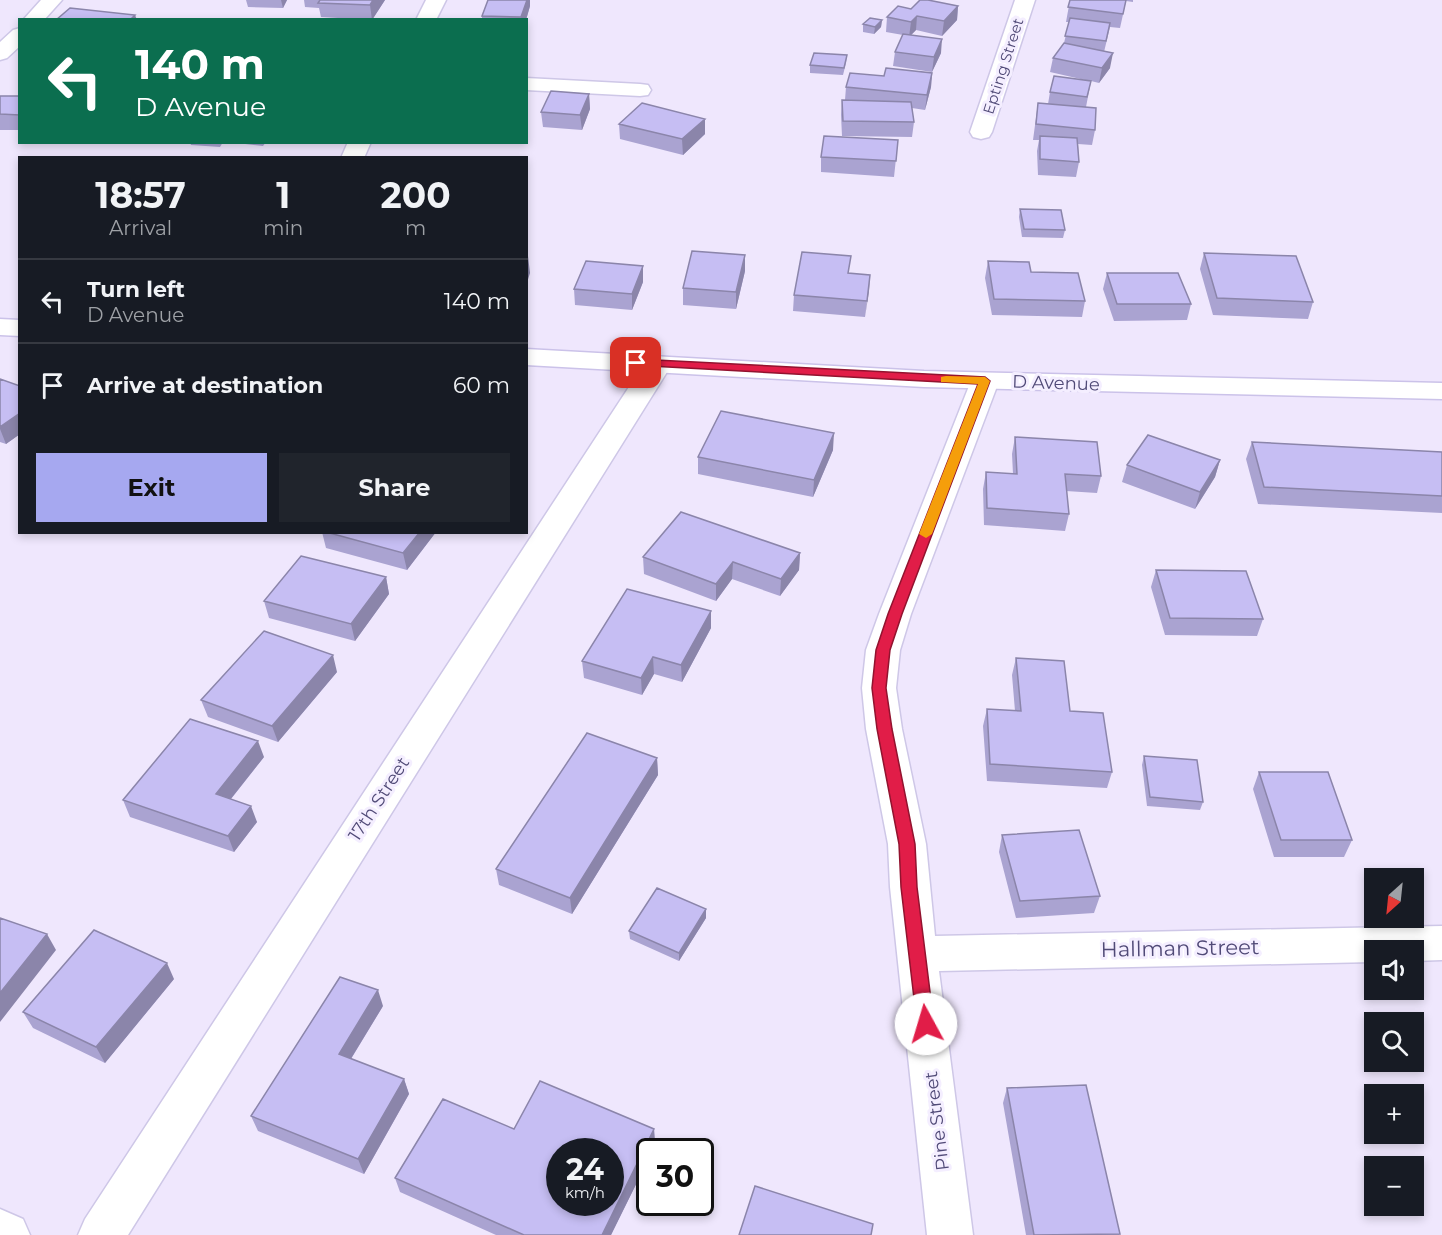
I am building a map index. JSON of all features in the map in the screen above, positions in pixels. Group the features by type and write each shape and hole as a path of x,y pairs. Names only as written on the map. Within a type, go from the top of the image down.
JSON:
{"street":[{"path":"35,18 52,0"},
{"path":"427,18 436,0"},
{"name":"Epting Street","path":"981,132 1025,0"},
{"path":"0,54 18,36"},
{"path":"528,84 640,90"},
{"name":"D Avenue","path":"528,357 985,381 1442,391"},
{"name":"17th Street","path":"101,1235 658,364"},
{"name":"Pine Street","path":"950,1235 909,887 907,844 884,729 879,688 883,650 895,614 985,381"},
{"name":"Hallman Street","path":"918,954 1442,943"},
{"path":"0,1232 7,1235"}],"building":[{"path":"320,0 373,0 370,5 318,3"},
{"path":"488,0 527,0 521,17 482,16"},
{"path":"920,0 958,6 944,21 917,16 911,22 887,17 898,6 911,9"},
{"path":"1070,0 1126,0 1123,14 1068,7"},
{"path":"70,8 135,15 132,18 58,18"},
{"path":"870,18 882,20 875,27 863,24"},
{"path":"1070,18 1110,23 1106,41 1065,36"},
{"path":"903,34 942,39 934,57 895,52"},
{"path":"1064,43 1113,53 1102,68 1053,58"},
{"path":"814,53 847,55 844,68 810,65"},
{"path":"886,68 932,73 927,95 846,87 850,73 884,76"},
{"path":"1054,76 1091,81 1087,97 1050,92"},
{"path":"551,91 589,94 580,115 541,112"},
{"path":"0,96 18,96 18,115 0,114"},
{"path":"842,100 911,102 914,122 843,121"},
{"path":"642,103 705,119 682,139 619,124"},
{"path":"1038,103 1096,108 1095,130 1036,124"},
{"path":"824,136 898,140 896,161 821,157"},
{"path":"1040,136 1077,138 1079,162 1040,159"},
{"path":"1020,209 1061,210 1065,230 1024,229"},
{"path":"692,251 745,255 736,292 683,288"},
{"path":"802,252 851,256 848,273 870,275 867,301 794,295"},
{"path":"1204,253 1296,256 1313,302 1217,298"},
{"path":"586,261 643,266 632,294 574,289"},
{"path":"988,261 1029,262 1031,272 1078,273 1085,301 994,299"},
{"path":"1107,273 1178,273 1191,304 1117,304"},
{"path":"0,379 18,385 18,414 0,427"},
{"path":"721,411 834,433 814,480 698,457"},
{"path":"1148,435 1220,460 1200,492 1127,465"},
{"path":"1015,437 1097,442 1101,476 1065,474 1069,514 987,508 986,472 1017,474"},
{"path":"1252,442 1442,452 1442,496 1264,487"},
{"path":"681,512 800,553 781,579 733,562 716,584 643,557"},
{"path":"333,534 418,534 403,553"},
{"path":"301,556 386,577 351,624 264,601"},
{"path":"1156,570 1246,571 1263,619 1170,618"},
{"path":"627,589 711,611 681,665 653,657 641,678 582,661"},
{"path":"264,631 333,655 272,726 201,700"},
{"path":"1016,658 1064,661 1070,711 1103,713 1112,772 990,764 987,709 1021,711"},
{"path":"190,719 258,741 216,794 251,806 228,836 123,800"},
{"path":"587,733 657,758 570,898 496,869"},
{"path":"1144,756 1197,760 1203,802 1150,797"},
{"path":"1259,772 1328,772 1352,840 1281,840"},
{"path":"1079,830 1100,896 1020,901 1002,835"},
{"path":"657,888 706,909 679,953 629,931"},
{"path":"0,918 47,934 0,993"},
{"path":"94,930 167,963 96,1047 23,1012"},
{"path":"340,977 378,990 339,1054 404,1079 358,1159 251,1116"},
{"path":"540,1081 654,1129 650,1138 636,1138 636,1166 624,1190 624,1138 546,1138 546,1216 611,1216 602,1235 524,1235 395,1178 443,1099 514,1129"},
{"path":"1086,1085 1120,1234 1034,1235 1007,1088"},
{"path":"755,1186 873,1224 871,1235 739,1235"}],"slow traffic":[{"path":"926,534 985,381 946,380"}],"route":[{"path":"636,363 985,381 895,614 883,650 879,688 884,729 907,844 909,887 926,1024"}]}
